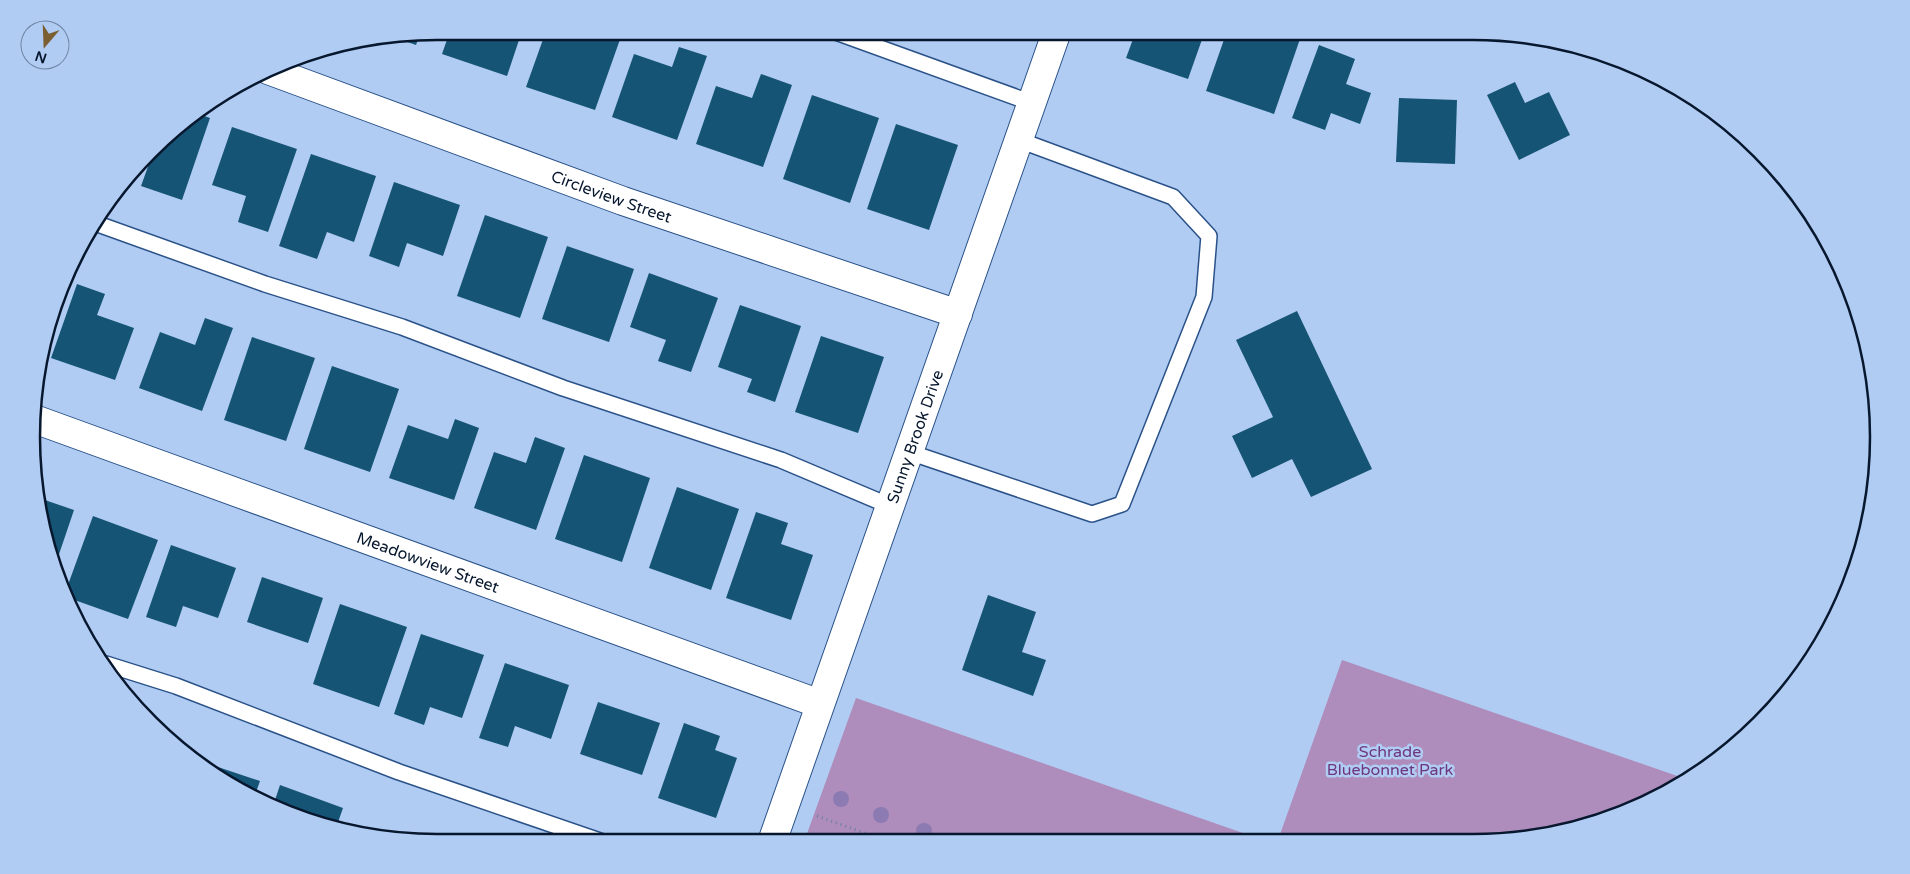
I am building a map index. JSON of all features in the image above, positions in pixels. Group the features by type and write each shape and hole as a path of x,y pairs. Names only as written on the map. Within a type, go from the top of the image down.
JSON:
{"street":[{"name":"Sunny Brook Drive","path":"775,834 1054,40"},
{"name":"Circleview Street","path":"277,73 623,201 958,314"},
{"name":"Meadowview Street","path":"41,421 820,704"}],"lane":[{"path":"858,40 1032,102"},
{"path":"909,452 1092,514 1122,504 1204,297 1209,236 1173,197 1019,140"},
{"path":"101,225 265,284 402,327 563,388 780,460 890,506"},
{"path":"113,666 176,686 400,772 580,834"}],"path":[{"path":"817,816 867,834"}],"green space":[{"name":"Schrade Bluebonnet Park","path":"1342,660 1679,777 1649,793 1601,813 1525,831 1473,834 1280,834"},
{"path":"856,698 1246,834 807,834"}],"building":[{"path":"447,40 519,40 507,76 442,54"},
{"path":"543,40 620,40 595,110 526,87"},
{"path":"1133,40 1202,40 1188,79 1126,58"},
{"path":"1224,40 1300,40 1274,114 1206,91"},
{"path":"406,41 418,41 416,45"},
{"path":"1319,45 1355,59 1346,84 1371,93 1360,124 1331,113 1325,130 1292,118"},
{"path":"679,47 707,56 677,140 612,117 634,54 672,67"},
{"path":"761,74 792,85 763,167 696,144 716,86 752,98"},
{"path":"1515,82 1525,103 1549,92 1570,135 1519,160 1487,95"},
{"path":"812,95 879,118 850,203 783,179"},
{"path":"1399,98 1457,100 1455,164 1396,162"},
{"path":"204,116 210,118 182,200 141,186 149,164 156,156"},
{"path":"896,124 958,145 929,230 867,209"},
{"path":"232,127 297,149 268,232 238,222 246,196 212,185"},
{"path":"311,154 376,176 354,242 327,232 317,259 279,246"},
{"path":"394,182 460,205 443,256 407,243 399,267 369,256"},
{"path":"485,215 548,237 520,318 457,296"},
{"path":"567,246 634,269 609,342 542,319"},
{"path":"649,273 718,298 691,372 658,361 666,340 630,327"},
{"path":"77,284 105,294 97,315 134,328 115,380 51,358"},
{"path":"740,305 801,326 775,402 747,392 752,379 718,367"},
{"path":"1297,311 1372,469 1311,497 1292,459 1252,478 1232,436 1273,417 1236,340"},
{"path":"205,318 233,328 202,411 139,388 160,332 195,345"},
{"path":"821,336 884,357 858,433 795,412"},
{"path":"252,337 315,358 286,441 224,420"},
{"path":"332,366 399,389 370,472 304,449"},
{"path":"455,419 479,428 454,500 389,478 408,425 448,439"},
{"path":"535,437 565,448 536,530 474,508 494,452 526,463"},
{"path":"584,455 650,478 622,562 555,539"},
{"path":"677,487 739,509 711,590 649,568"},
{"path":"45,500 74,510 58,556"},
{"path":"756,512 788,523 781,544 813,555 791,620 726,598"},
{"path":"93,516 158,540 128,619 75,600 68,584"},
{"path":"171,545 236,568 218,618 183,606 176,627 146,617"},
{"path":"262,577 323,598 308,643 247,622"},
{"path":"988,595 1036,612 1022,652 1046,660 1033,696 962,670"},
{"path":"340,604 407,627 379,707 313,684"},
{"path":"421,634 484,655 462,718 430,707 424,725 394,714"},
{"path":"505,663 569,685 551,739 515,726 508,747 479,738"},
{"path":"598,702 660,723 642,775 580,754"},
{"path":"684,723 720,736 715,750 737,758 716,818 658,798"},
{"path":"214,766 260,781 257,791"},
{"path":"280,785 343,808 338,821 309,813 275,799"}]}
